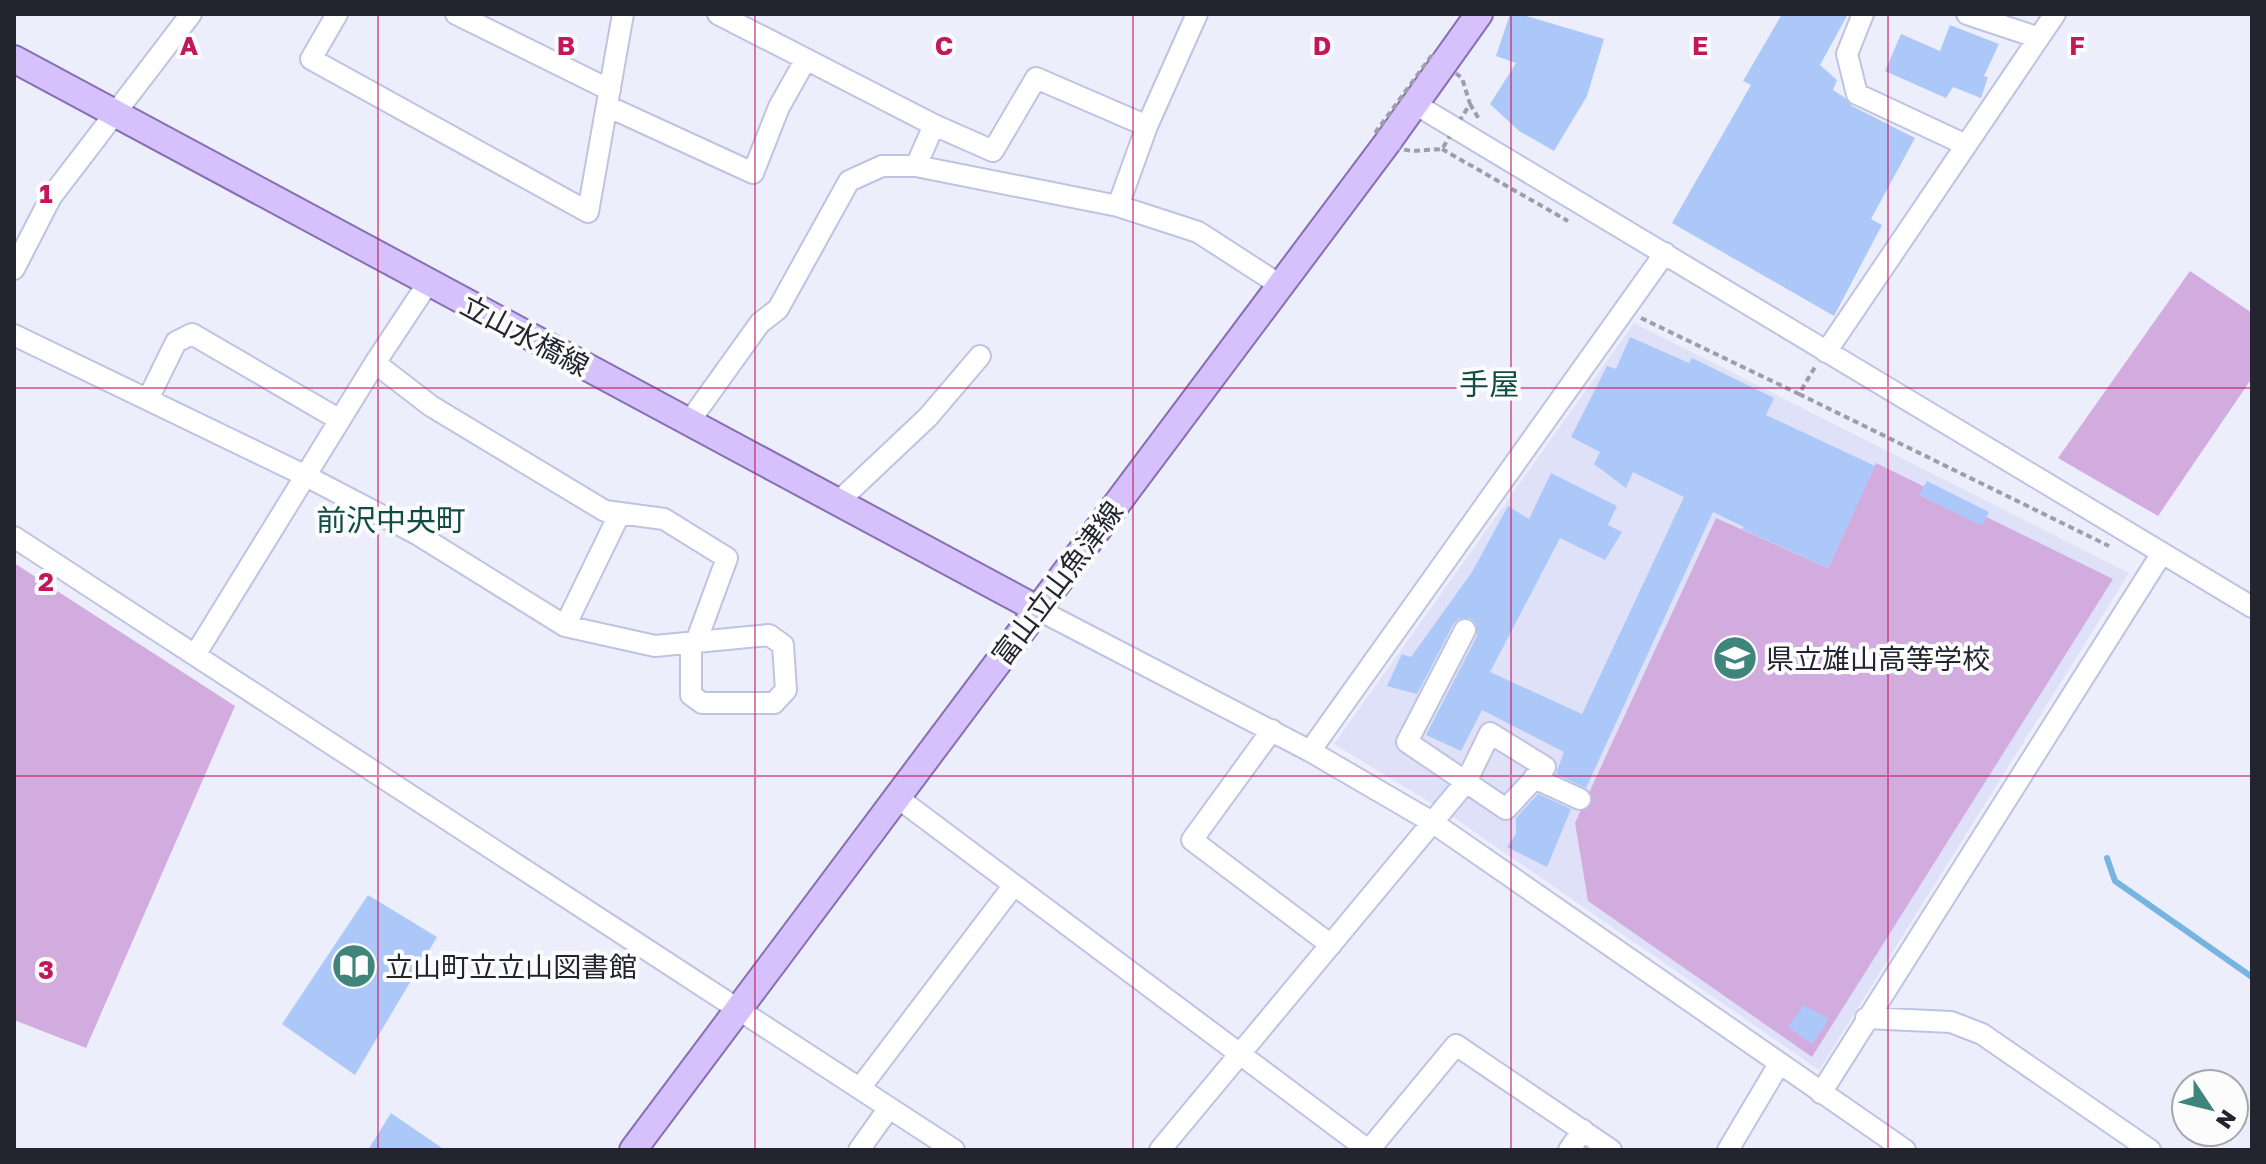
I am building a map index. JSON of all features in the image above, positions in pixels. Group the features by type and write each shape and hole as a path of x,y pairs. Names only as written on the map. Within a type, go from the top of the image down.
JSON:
{"main road":[{"name":"富山立山魚津線","path":"633,1150 1415,104 1479,14"},
{"name":"立山水橋線","path":"14,59 1037,609"}],"street":[{"path":"16,257 51,197 191,14"},
{"path":"337,14 311,59 588,212 623,14"},
{"path":"456,14 753,173 779,107 806,59"},
{"path":"718,14 934,125 993,151 1036,78 1147,126"},
{"path":"1118,206 1147,126 1197,14"},
{"path":"1863,14 1847,54 1857,94 1966,145"},
{"path":"1967,14 2039,38"},
{"path":"1821,359 2055,14"},
{"path":"1415,104 1665,253 1821,359 2252,607"},
{"path":"916,166 934,125"},
{"path":"689,422 760,323 778,309 849,181 882,166 916,166 1118,206 1198,232 1280,285"},
{"path":"1310,751 1665,253"},
{"path":"195,655 375,363 428,283"},
{"path":"148,399 176,342 192,334 340,420"},
{"path":"14,335 306,476 417,534 565,626 655,646 694,642 769,635 783,645 786,690 774,703 702,703 691,695 694,642 727,558 664,519 605,511 431,406 375,363"},
{"path":"838,502 928,417 980,356"},
{"path":"565,626 620,513"},
{"path":"14,537 954,1150"},
{"path":"1821,1093 2162,553"},
{"path":"1037,609 1272,730 1432,822 1899,1148"},
{"path":"1160,1150 1466,782 1490,733 1545,767 1506,809 1466,782 1407,742 1465,630"},
{"path":"1272,730 1192,840 1331,945"},
{"path":"1534,778 1580,799"},
{"path":"898,798 1368,1150 1456,1045 1611,1150"},
{"path":"860,1088 1014,885"},
{"path":"1866,1018 1951,1022 1982,1034 2150,1150"},
{"path":"1728,1150 1779,1064"},
{"path":"859,1150 889,1108"},
{"path":"1569,1150 1583,1130"}],"path":[{"path":"1624,310 2120,551"},
{"path":"1799,394 1821,359"}],"shaded area":[{"path":"2190,271 2252,313 2252,378 2158,516 2058,458"},
{"name":"県立雄山高等学校","path":"1634,323 2129,573 1819,1070 1443,810 1334,744"},
{"path":"1876,463 2113,579 1812,1057 1588,901 1575,823 1716,518 1828,568"},
{"path":"14,563 235,706 86,1048 14,1020"}],"building":[{"path":"1510,14 1520,14 1604,39 1587,96 1554,151 1519,131 1490,104 1516,63 1496,56"},
{"path":"1782,14 1848,14 1820,65 1837,80 1833,90 1852,106 1915,138 1871,219 1882,225 1834,316 1672,223 1751,85 1743,81"},
{"path":"1950,25 1999,44 1984,76 1988,77 1981,98 1953,87 1946,98 1885,71 1901,34 1940,51"},
{"path":"1630,337 1689,363 1692,358 1774,398 1766,415 1875,466 1828,568 1742,529 1744,527 1713,512 1586,788 1556,774 1564,752 1482,710 1461,751 1426,735 1477,636 1476,624 1470,618 1454,623 1417,694 1387,686 1402,654 1411,657 1472,572 1508,506 1529,519 1551,473 1617,506 1608,525 1622,532 1605,560 1560,538 1490,672 1582,714 1684,497 1633,472 1626,488 1594,464 1600,452 1571,437 1607,366 1616,369"},
{"path":"1927,481 1989,512 1982,526 1919,495"},
{"path":"1538,794 1571,809 1547,867 1507,847 1516,834 1516,818"},
{"path":"368,895 437,937 355,1075 282,1024"},
{"path":"1804,1005 1829,1019 1812,1044 1788,1027"},
{"path":"391,1113 445,1150 368,1150"}],"waterway":[{"path":"2107,858 2115,881 2252,977"}],"place":[{"name":"県立雄山高等学校","path":"1735,658"},
{"name":"立山町立立山図書館","path":"354,966"}],"district":[{"name":"手屋","path":"1489,384"},
{"name":"前沢中央町","path":"391,520"}]}
